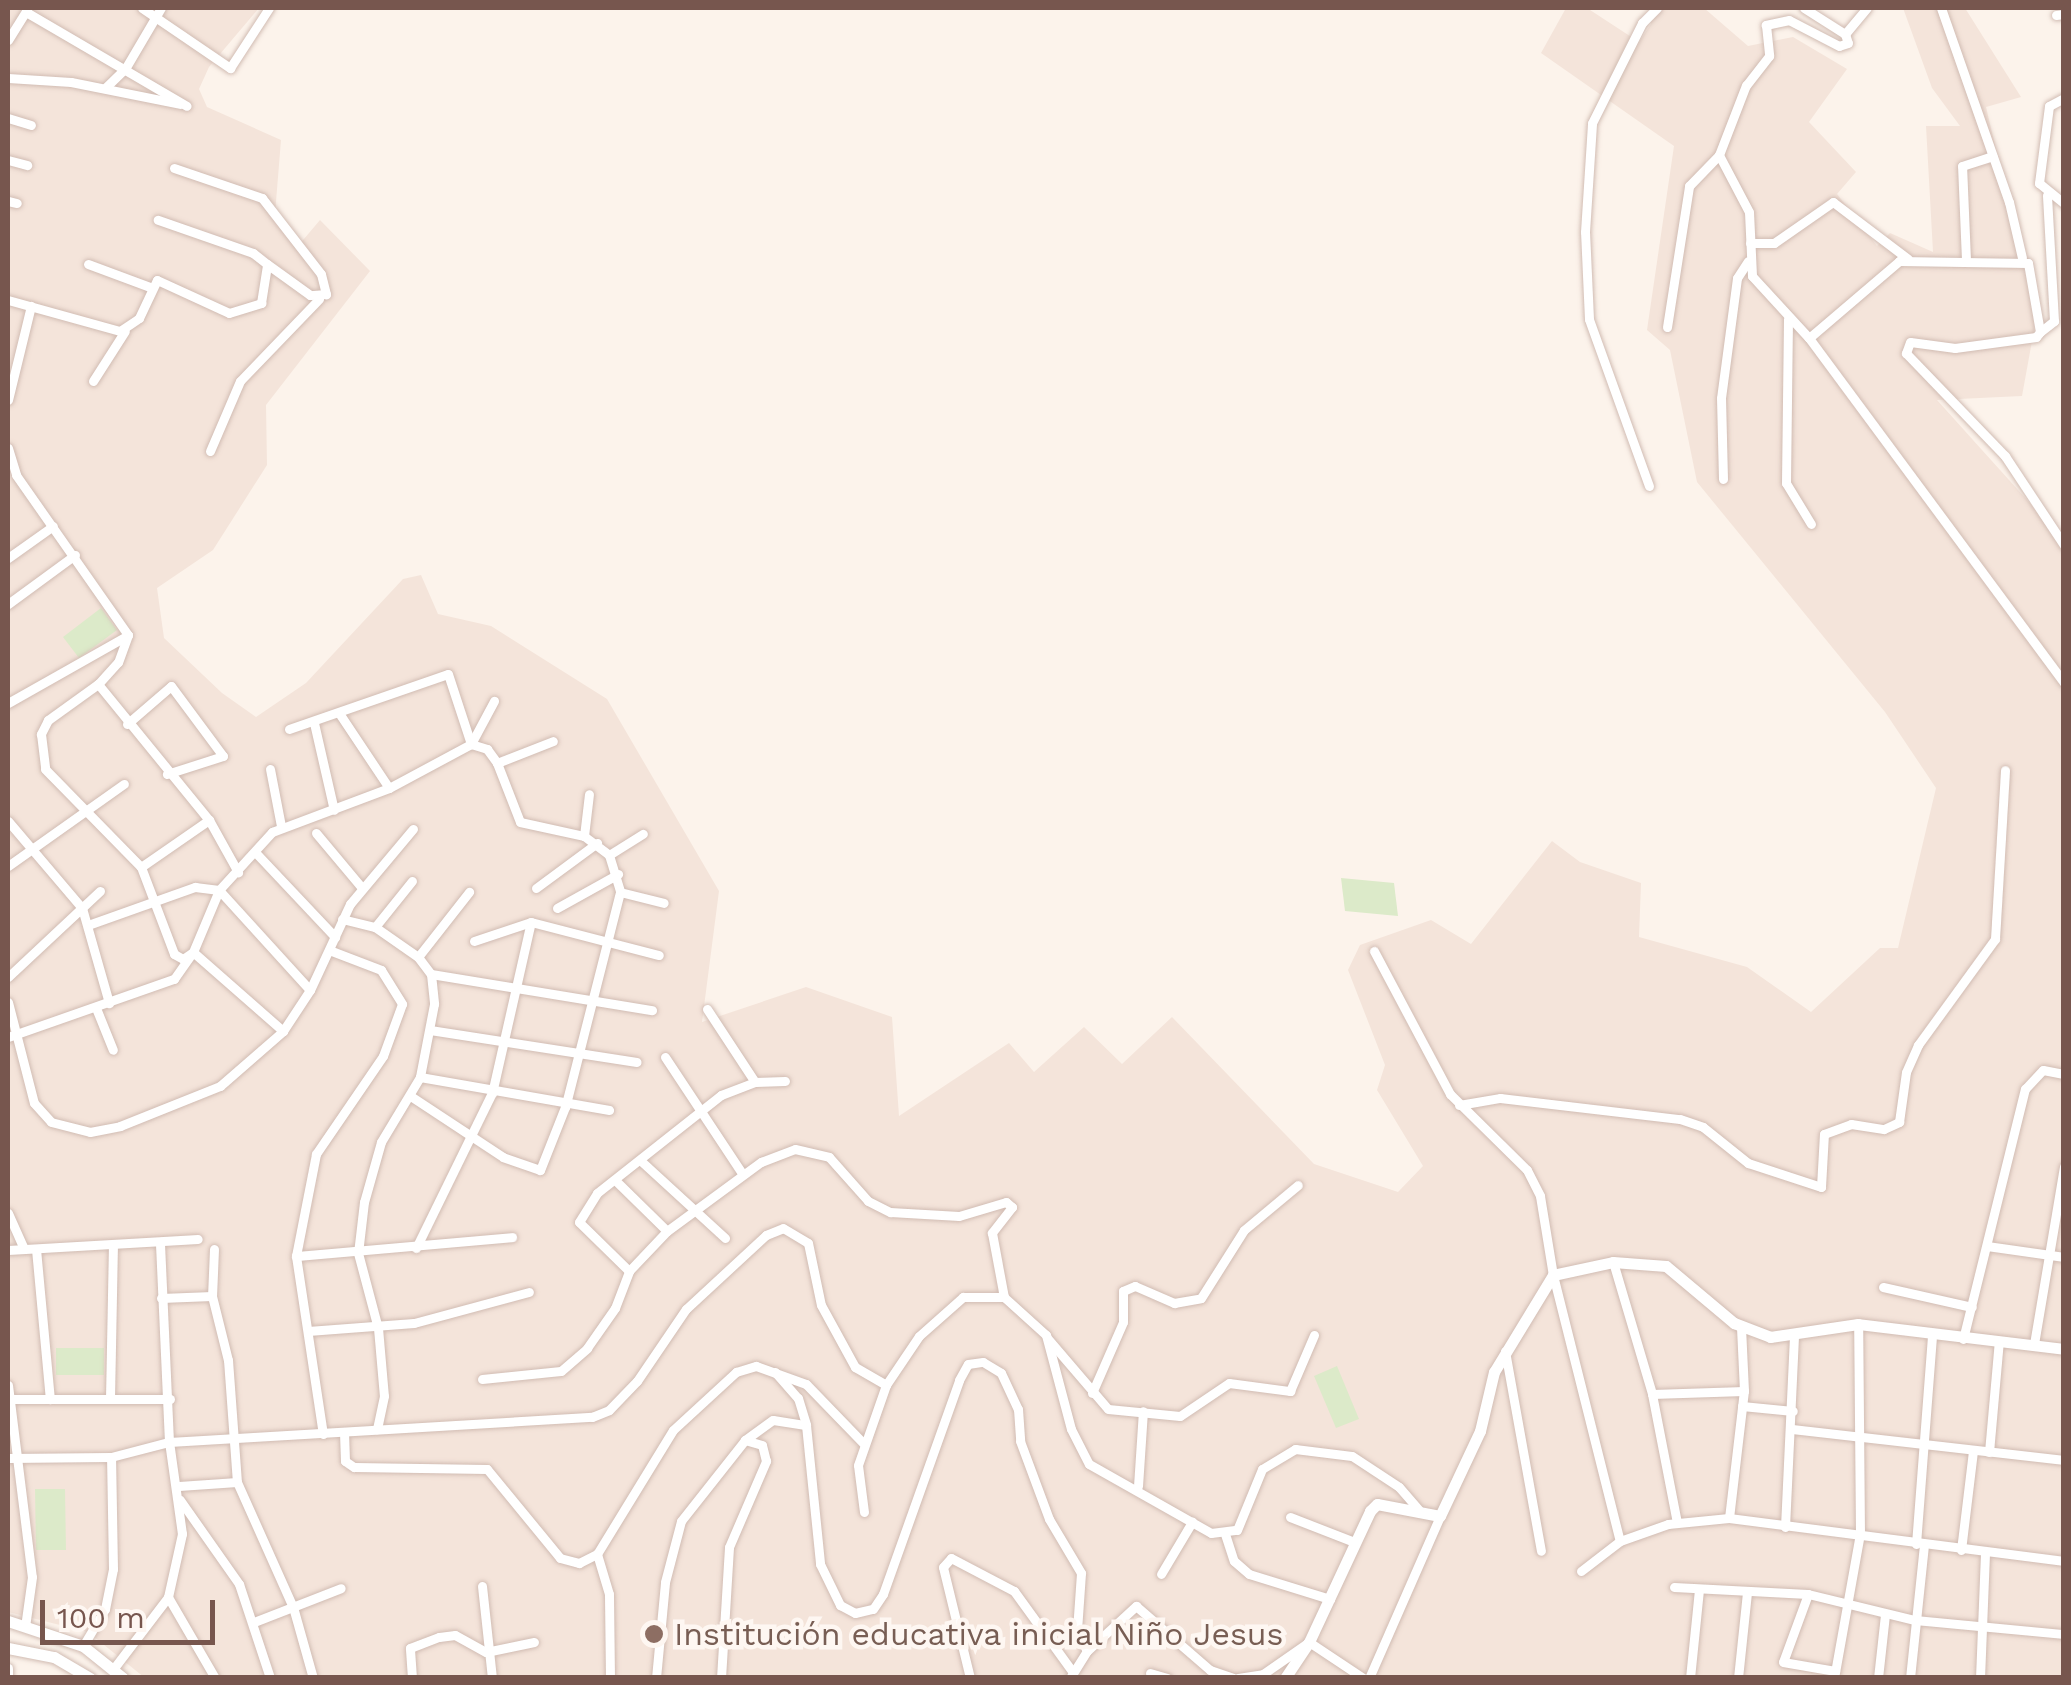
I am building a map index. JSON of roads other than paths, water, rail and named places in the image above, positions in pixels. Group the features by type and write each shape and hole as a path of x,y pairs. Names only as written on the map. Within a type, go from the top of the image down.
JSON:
{"street":[{"path":"142,8 158,12 230,68 269,8"},
{"path":"1650,486 1589,319 1585,232 1592,124 1642,24 1657,8"},
{"path":"1666,328 1689,186 1718,155 1746,85 1769,56 1766,25 1789,20 1842,47 1848,43 1845,34 1804,8"},
{"path":"1845,34 1866,8"},
{"path":"1941,8 2022,258 2030,268 2040,332"},
{"path":"8,40 28,10 187,106 106,88 8,78"},
{"path":"106,88 125,69 158,12"},
{"path":"2064,98 2049,109 2039,182 2048,195 2064,203"},
{"path":"8,118 31,124"},
{"path":"1718,155 1743,193 1750,243 1748,261 1737,278 1721,398 1723,479"},
{"path":"1966,260 1962,166 1992,156"},
{"path":"8,160 27,164"},
{"path":"174,168 262,198 321,274 326,294 240,382 210,451"},
{"path":"2048,195 2054,321 2018,343 1974,347 1910,342 1906,354 2005,456 2064,546"},
{"path":"1750,243 1774,243 1833,202 1908,259"},
{"path":"158,220 240,247 319,299"},
{"path":"1810,338 1888,266 1908,259 2022,258"},
{"path":"1748,261 1761,292 1810,338 2064,683"},
{"path":"88,264 150,286"},
{"path":"94,381 126,328 139,318 150,286 157,280 241,314 266,296 266,264"},
{"path":"8,300 126,328"},
{"path":"8,400 31,306"},
{"path":"1788,319 1786,484 1811,524"},
{"path":"8,448 16,476 128,635"},
{"path":"8,558 53,526"},
{"path":"8,604 75,555"},
{"path":"128,635 118,662 98,684 48,720 41,734 45,769 141,867 168,948 183,958 193,952"},
{"path":"8,704 128,635"},
{"path":"289,729 448,674 471,744"},
{"path":"98,684 167,774 209,820 238,872"},
{"path":"128,724 171,686 223,756 167,774"},
{"path":"12,1036 174,979 193,952 219,890 281,826 389,788 471,744 494,700"},
{"path":"339,713 389,788"},
{"path":"314,723 334,810"},
{"path":"497,763 553,741"},
{"path":"412,1098 473,1140 540,1170 566,1107 604,940 620,892 618,874 609,855 597,844 584,836 520,822 497,763 487,749 471,744"},
{"path":"270,769 281,826"},
{"path":"1459,1105 1500,1098 1680,1119 1702,1126 1748,1163 1821,1187 1824,1134 1851,1124 1884,1129 1899,1122 1906,1072 1918,1045 1995,938 2006,770"},
{"path":"8,866 124,784"},
{"path":"584,836 589,794"},
{"path":"141,867 209,820"},
{"path":"8,821 82,908 109,1003"},
{"path":"8,1002 12,1036 34,1103 51,1122 90,1132 220,1086 282,1030 310,990 342,920 362,888 413,829"},
{"path":"316,834 362,888"},
{"path":"609,855 642,834"},
{"path":"536,888 597,844"},
{"path":"255,852 335,937"},
{"path":"557,908 618,874"},
{"path":"375,927 412,881"},
{"path":"88,925 195,887 219,890 310,990"},
{"path":"8,978 100,891"},
{"path":"418,957 469,892"},
{"path":"620,892 664,903"},
{"path":"342,920 375,927 418,957 431,974 430,1030 420,1078 412,1098 380,1142 358,1253 378,1328 384,1396 377,1429"},
{"path":"416,1248 473,1140 492,1093 530,922"},
{"path":"474,941 530,922 659,955"},
{"path":"323,1434 296,1256 316,1154 383,1056 402,1004 381,970 329,950"},
{"path":"1374,951 1459,1105 1527,1170 1540,1196 1553,1274 1620,1541"},
{"path":"193,952 282,1030"},
{"path":"431,974 590,996 652,1010"},
{"path":"96,1008 113,1050"},
{"path":"707,1010 756,1082"},
{"path":"430,1030 637,1062"},
{"path":"665,1057 704,1107 743,1175"},
{"path":"1963,1339 2025,1089 2042,1070 2064,1074"},
{"path":"420,1078 566,1107 609,1110"},
{"path":"630,1271 578,1222 597,1194 704,1107 756,1082 785,1081"},
{"path":"482,1379 560,1371 615,1308 630,1271 667,1231 778,1153 809,1150 829,1157 868,1201 890,1212 959,1216 1006,1202 1012,1208 992,1234 1004,1298 1063,1350 1108,1408 1188,1414 1216,1386 1229,1383 1290,1391 1314,1335"},
{"path":"641,1161 725,1238"},
{"path":"2034,1344 2064,1167"},
{"path":"616,1181 667,1231"},
{"path":"1092,1392 1123,1322 1124,1291 1135,1286 1174,1303 1201,1298 1244,1230 1298,1185"},
{"path":"8,1213 24,1249"},
{"path":"8,1458 111,1457 168,1442 592,1417 608,1410 686,1308 766,1235 784,1228 808,1243 821,1305 855,1367 886,1384"},
{"path":"296,1256 512,1237"},
{"path":"8,1250 198,1239"},
{"path":"8,1622 83,1646 119,1672 168,1597 182,1534 179,1486 168,1442 170,1399 160,1242"},
{"path":"110,1399 112,1245"},
{"path":"1987,1246 2064,1257"},
{"path":"36,1249 50,1399"},
{"path":"214,1249 212,1296 236,1438 237,1482 293,1607 313,1678"},
{"path":"1613,1262 1652,1394 1678,1522"},
{"path":"1310,1642 1366,1678 1480,1431 1505,1351 1553,1274 1613,1262 1675,1271 1741,1328 1794,1336 1858,1324 2064,1349"},
{"path":"1883,1287 1972,1307"},
{"path":"308,1331 378,1328 529,1292"},
{"path":"161,1298 212,1296"},
{"path":"864,1512 858,1465 886,1384 943,1309 963,1298 1004,1298"},
{"path":"1808,1594 1783,1662 1834,1674 1860,1534 1858,1324"},
{"path":"1729,1518 1744,1391 1741,1328"},
{"path":"1785,1527 1794,1336"},
{"path":"1910,1678 1932,1336"},
{"path":"1048,1339 1078,1450 1102,1472 1138,1486 1192,1522 1225,1534"},
{"path":"1989,1452 1999,1341"},
{"path":"1505,1351 1541,1551"},
{"path":"775,1372 798,1398 806,1425 827,1584 840,1605 855,1613 873,1609 968,1364 983,1362 1001,1373 1018,1409 1020,1442 1049,1518 1081,1573 1077,1630 1087,1651"},
{"path":"344,1432 345,1461 354,1468 487,1470 560,1558 579,1563 597,1554 674,1430 736,1372 756,1366 806,1384 863,1443"},
{"path":"8,1385 22,1458 32,1578 25,1627"},
{"path":"1652,1394 1744,1391"},
{"path":"10,1398 170,1399"},
{"path":"1742,1406 1793,1411"},
{"path":"1138,1486 1143,1411"},
{"path":"656,1678 664,1582 681,1521 745,1440 773,1420 806,1425"},
{"path":"1792,1429 1862,1440 2064,1460"},
{"path":"722,1678 729,1547 766,1461 762,1445 745,1440"},
{"path":"1225,1534 1243,1521 1262,1469 1295,1449 1352,1456 1420,1510"},
{"path":"1961,1550 1973,1451"},
{"path":"83,1646 105,1609 112,1569 111,1457"},
{"path":"179,1486 237,1482"},
{"path":"180,1500 239,1584 270,1678"},
{"path":"1284,1676 1310,1642 1354,1542 1377,1504 1440,1516"},
{"path":"1290,1516 1354,1542"},
{"path":"1581,1571 1620,1541 1678,1522 1729,1518 1860,1534 1986,1556 2064,1560"},
{"path":"1161,1574 1192,1522"},
{"path":"1225,1534 1234,1562 1249,1574 1330,1599"},
{"path":"597,1554 609,1594 610,1678"},
{"path":"1980,1678 1986,1556"},
{"path":"970,1678 943,1567 950,1558 1014,1591 1071,1674 1087,1651 1136,1606 1210,1670 1235,1678 1263,1674 1310,1642"},
{"path":"482,1586 486,1652 492,1678"},
{"path":"254,1622 341,1588"},
{"path":"1674,1588 1808,1594 1847,1599 1885,1615 1915,1620 2064,1634"},
{"path":"1690,1678 1699,1589"},
{"path":"1738,1678 1747,1592"},
{"path":"168,1597 215,1678"},
{"path":"1878,1678 1885,1615"},
{"path":"412,1678 410,1648 440,1637 455,1635 486,1652 534,1642"},
{"path":"8,1648 54,1657 90,1678"},
{"path":"8,1668 8,1678"},
{"path":"1150,1673 1167,1678"}],"place":[{"name":"Institución educativa inicial Niño Jesus","path":"654,1634"}]}
